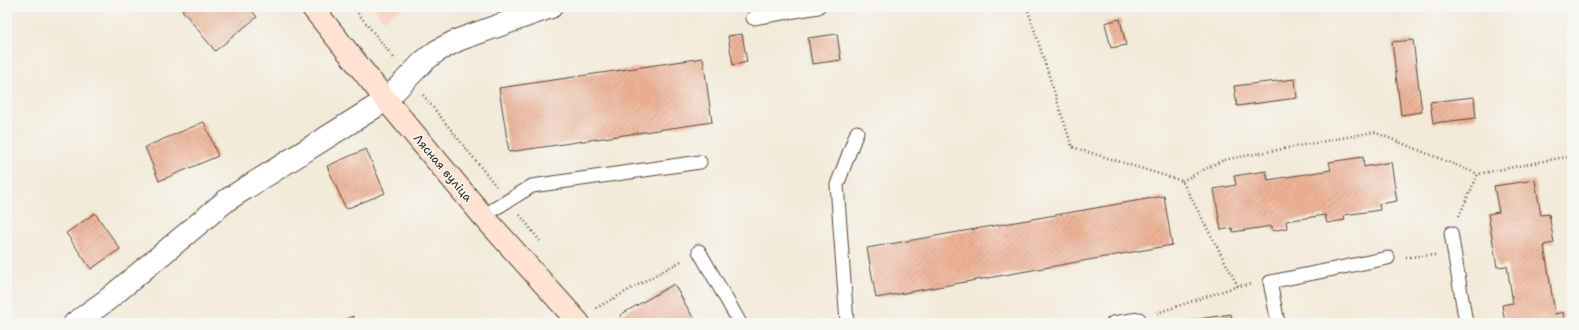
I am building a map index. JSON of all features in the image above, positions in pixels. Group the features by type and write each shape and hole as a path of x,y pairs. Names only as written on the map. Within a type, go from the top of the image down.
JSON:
{"main road":[{"name":"Лясная вуліца","path":"312,7 386,100 483,216 579,322"}],"street":[{"path":"75,323 107,300 227,200 386,100 424,61 437,51 458,40 551,7"}],"lane":[{"path":"753,18 818,7"},
{"path":"847,323 836,185 857,132"},
{"path":"483,216 532,186 700,162"},
{"path":"1451,232 1466,323"},
{"path":"699,251 740,323"},
{"path":"1278,323 1270,282 1388,258"},
{"path":"1113,323 1140,321"}],"path":[{"path":"353,7 542,243"},
{"path":"1027,7 1072,147 1182,182 1238,286"},
{"path":"1182,182 1223,160 1374,132 1478,174 1559,158 1572,157"},
{"path":"1451,232 1478,174"},
{"path":"579,322 594,310 699,251"},
{"path":"1388,258 1455,253"},
{"path":"1140,321 1238,286 1270,282"}],"shaded area":[{"path":"373,7 404,7 383,20"}],"building":[{"path":"186,7 249,7 257,17 215,51 182,10"},
{"path":"1120,19 1126,45 1111,48 1105,23"},
{"path":"742,34 747,62 733,65 728,36"},
{"path":"837,34 841,60 812,64 808,38"},
{"path":"1413,40 1422,112 1401,115 1392,42"},
{"path":"703,58 712,122 509,152 499,88"},
{"path":"1295,79 1297,98 1237,106 1234,86"},
{"path":"1474,97 1476,118 1433,123 1430,102"},
{"path":"204,122 218,156 159,181 145,147"},
{"path":"366,149 385,193 346,209 327,166"},
{"path":"1363,157 1364,167 1391,162 1397,201 1379,204 1380,210 1344,215 1345,220 1327,223 1325,215 1286,221 1287,228 1272,231 1272,226 1233,232 1232,228 1221,230 1214,189 1236,185 1234,176 1266,171 1268,180 1331,170 1329,162"},
{"path":"1535,180 1541,215 1549,214 1554,243 1544,245 1555,314 1563,312 1565,323 1505,323 1502,305 1513,303 1507,266 1497,267 1488,214 1499,212 1494,186"},
{"path":"1164,196 1172,245 876,298 867,248"},
{"path":"95,213 120,249 91,269 66,233"},
{"path":"674,284 696,323 625,323 620,315"},
{"path":"1231,314 1233,323 1179,323 1179,322"},
{"path":"353,316 356,323 338,323"}]}
